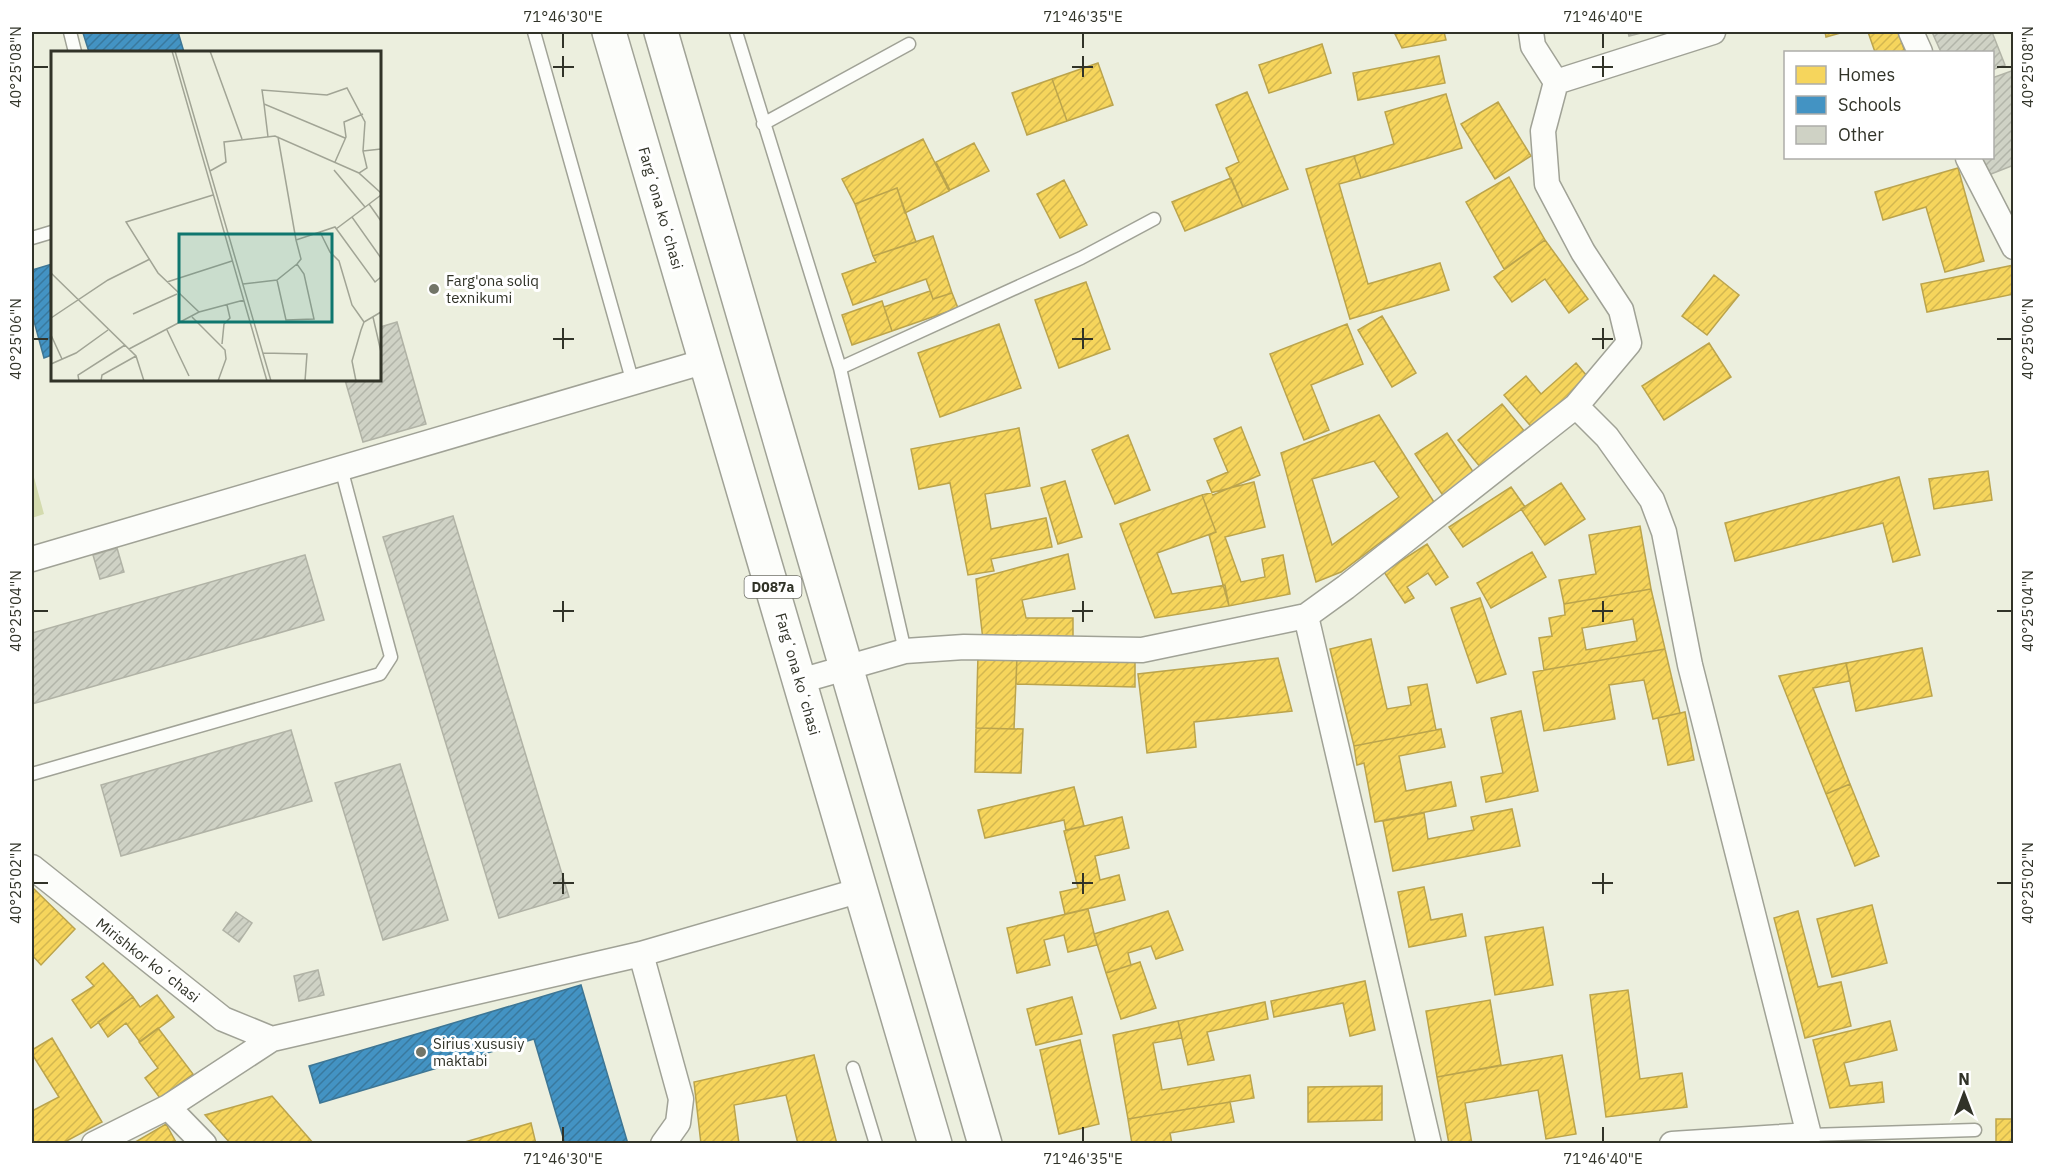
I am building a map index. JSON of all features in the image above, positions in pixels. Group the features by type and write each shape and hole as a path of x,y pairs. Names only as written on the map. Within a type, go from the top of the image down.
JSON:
{"main road":[{"name":"Fargʻona koʻchasi","path":"609,32 935,1143"},
{"name":"D087a","path":"661,32 844,669 984,1143"}],"street":[{"path":"800,681 905,651 964,647 1142,650 1306,616 1391,553 1576,406 1629,343 1620,310 1583,252 1547,184 1543,131 1556,82 1533,46 1531,32"},
{"path":"1556,82 1713,32"},
{"path":"1911,32 1920,51"},
{"path":"1969,159 2013,247"},
{"path":"32,559 706,361"},
{"path":"1576,406 1607,437 1652,500 1664,532 1690,665 1809,1135 1672,1143"},
{"path":"1306,616 1429,1143"},
{"name":"Mirishkor koʻchasi","path":"32,867 223,1019 272,1039"},
{"path":"93,1143 168,1107 272,1039 641,954 861,890"},
{"path":"641,954 681,1099 678,1123 663,1143"},
{"path":"168,1107 204,1143"}],"lane":[{"path":"70,32 75,51"},
{"path":"534,32 633,383"},
{"path":"736,32 840,368 905,651"},
{"path":"763,124 909,44"},
{"path":"840,368 1082,258 1155,219"},
{"path":"32,238 51,232"},
{"path":"32,774 380,674 391,657 342,468"},
{"path":"853,1068 876,1143"},
{"path":"1809,1135 1975,1130"}],"green space":[{"path":"32,470 44,514 32,518"}],"building: Homes":[{"path":"1394,32 1444,32 1446,40 1402,48"},
{"path":"1825,32 1844,32 1826,37"},
{"path":"1868,32 1898,32 1905,51 1875,51"},
{"path":"1322,44 1331,73 1269,93 1259,65"},
{"path":"1439,56 1445,83 1358,100 1353,73"},
{"path":"1098,63 1113,105 1067,121 1052,79"},
{"path":"1052,79 1067,121 1027,135 1012,93"},
{"path":"1247,92 1288,189 1243,207 1226,168 1239,162 1216,105"},
{"path":"1446,94 1462,148 1361,178 1354,156 1394,144 1385,112"},
{"path":"1498,102 1531,156 1495,179 1461,124"},
{"path":"923,139 949,191 905,213 897,188 855,204 842,179"},
{"path":"974,143 989,171 950,190 936,162"},
{"path":"1354,156 1361,178 1339,184 1368,284 1440,263 1449,290 1350,319 1306,169"},
{"path":"1958,168 1984,261 1945,272 1926,207 1883,220 1875,192"},
{"path":"1509,177 1545,240 1504,269 1466,202"},
{"path":"1231,178 1243,207 1185,231 1172,202"},
{"path":"1064,180 1087,225 1060,238 1037,194"},
{"path":"897,188 916,242 873,256 855,204"},
{"path":"933,236 952,293 933,299 926,279 853,305 842,274 876,262 873,256"},
{"path":"1545,240 1588,299 1569,313 1545,279 1512,302 1494,277"},
{"path":"2014,265 2014,294 1927,312 1921,284"},
{"path":"1714,275 1739,295 1707,335 1682,316"},
{"path":"1086,282 1110,349 1059,368 1035,300"},
{"path":"930,291 933,299 952,293 958,308 892,331 884,307"},
{"path":"882,301 892,331 852,345 842,315"},
{"path":"1382,316 1416,373 1392,387 1358,330"},
{"path":"999,324 1021,388 940,417 918,353"},
{"path":"1347,324 1363,364 1311,385 1329,430 1304,440 1270,354"},
{"path":"1709,343 1731,377 1664,420 1642,386"},
{"path":"1576,363 1592,382 1535,431 1504,395 1526,376 1541,394"},
{"path":"1502,404 1530,438 1486,474 1458,440"},
{"path":"1379,415 1434,502 1341,572 1316,582 1281,453","holes":["1374,461 1399,497 1332,545 1312,479"]},
{"path":"1241,427 1260,475 1213,495 1207,481 1228,472 1214,439"},
{"path":"1019,428 1030,486 985,494 991,529 1046,518 1052,547 991,559 994,571 968,575 950,483 919,489 911,449"},
{"path":"1447,433 1478,479 1446,500 1415,454"},
{"path":"1128,435 1150,490 1115,504 1092,450"},
{"path":"1988,471 1992,500 1934,509 1929,479"},
{"path":"1899,477 1920,555 1893,562 1883,523 1735,561 1725,523"},
{"path":"1065,481 1082,537 1058,544 1041,488"},
{"path":"1254,482 1265,527 1225,537 1241,582 1265,577 1262,559 1283,555 1290,594 1229,606 1209,535 1216,532 1202,495"},
{"path":"1561,483 1585,519 1545,545 1521,509"},
{"path":"1511,487 1525,507 1463,547 1449,527"},
{"path":"1202,495 1216,532 1157,553 1172,594 1225,585 1229,606 1155,618 1120,524"},
{"path":"1640,526 1651,589 1564,604 1559,580 1596,574 1589,535"},
{"path":"1427,544 1448,577 1436,585 1428,573 1407,587 1414,598 1405,603 1384,572"},
{"path":"1532,552 1546,577 1491,608 1477,583"},
{"path":"1068,554 1075,589 1022,600 1026,618 1073,618 1073,640 983,640 976,579"},
{"path":"1651,589 1665,649 1544,670 1539,638 1552,636 1549,618 1565,615 1564,604","holes":["1633,619 1637,641 1586,650 1582,628"]},
{"path":"1480,598 1506,674 1477,683 1451,608"},
{"path":"1371,639 1387,709 1411,705 1408,687 1427,684 1436,730 1354,746 1330,649"},
{"path":"1922,648 1932,696 1856,711 1846,663"},
{"path":"1665,649 1680,713 1653,719 1644,680 1609,685 1615,719 1544,731 1533,672"},
{"path":"978,655 1017,656 1014,729 976,728"},
{"path":"1017,656 1135,659 1135,687 1016,684"},
{"path":"1278,658 1292,711 1194,722 1196,747 1147,753 1138,674"},
{"path":"1846,663 1850,681 1813,688 1850,784 1826,794 1779,676"},
{"path":"1521,711 1538,791 1486,802 1481,777 1503,773 1491,718"},
{"path":"1685,712 1694,760 1668,765 1658,718"},
{"path":"976,728 1023,729 1021,773 975,772"},
{"path":"1441,729 1445,747 1399,756 1406,791 1451,782 1456,806 1375,822 1364,763 1357,765 1354,746"},
{"path":"1850,784 1879,856 1855,866 1826,794"},
{"path":"1074,787 1084,826 1066,830 1064,820 985,838 978,810"},
{"path":"1512,809 1520,846 1393,871 1383,821 1424,813 1428,839 1474,830 1471,817"},
{"path":"1122,817 1129,848 1095,856 1100,880 1119,875 1125,900 1065,914 1060,892 1078,888 1064,831"},
{"path":"32,887 75,929 41,965 32,955"},
{"path":"1424,887 1431,920 1462,914 1466,936 1409,947 1398,892"},
{"path":"1872,905 1887,963 1832,977 1817,919"},
{"path":"1088,909 1097,945 1068,952 1064,935 1044,940 1050,965 1017,973 1007,928"},
{"path":"1168,911 1183,950 1156,959 1151,946 1128,953 1131,965 1106,973 1094,934"},
{"path":"1798,911 1818,987 1841,982 1851,1026 1805,1038 1774,918"},
{"path":"1543,927 1553,985 1495,995 1485,937"},
{"path":"1140,962 1156,1008 1121,1019 1106,973"},
{"path":"103,963 133,997 91,1028 72,1000 94,986 86,977"},
{"path":"1365,981 1375,1030 1350,1036 1343,1003 1274,1017 1271,1001"},
{"path":"1628,990 1640,1079 1682,1073 1687,1107 1606,1117 1590,995"},
{"path":"157,995 174,1017 140,1042 126,1023 108,1037 98,1022 133,997 140,1007"},
{"path":"1072,997 1082,1034 1036,1045 1027,1009"},
{"path":"1490,1000 1501,1065 1437,1077 1426,1011"},
{"path":"1265,1002 1268,1019 1207,1032 1214,1060 1188,1065 1178,1021"},
{"path":"1178,1021 1182,1038 1153,1043 1162,1090 1250,1075 1254,1098 1128,1119 1113,1035"},
{"path":"1890,1021 1897,1050 1844,1063 1850,1086 1882,1082 1884,1102 1830,1108 1813,1040"},
{"path":"158,1028 193,1074 160,1098 145,1078 158,1068 139,1042"},
{"path":"52,1038 102,1122 61,1144 32,1144 32,1111 59,1097 32,1054 32,1050"},
{"path":"1080,1040 1099,1124 1059,1134 1040,1050"},
{"path":"814,1055 837,1144 798,1144 786,1095 734,1105 739,1144 701,1144 694,1082"},
{"path":"1562,1055 1576,1134 1546,1139 1538,1090 1465,1103 1472,1144 1449,1144 1437,1077"},
{"path":"1382,1086 1382,1120 1308,1122 1308,1087"},
{"path":"272,1096 314,1144 231,1144 205,1115"},
{"path":"1230,1102 1234,1122 1170,1133 1172,1144 1132,1144 1128,1119"},
{"path":"1996,1119 2014,1119 2014,1144 1996,1144"},
{"path":"531,1123 536,1144 458,1144"},
{"path":"166,1124 177,1144 132,1144"}],"building: Schools":[{"path":"178,32 184,51 89,51 83,33"},
{"path":"51,264 51,355 44,358 32,314 32,270"},
{"name":"Sirius xususiy maktabi","path":"581,985 628,1144 565,1144 534,1039 320,1103 309,1066"}],"building: Other":[{"path":"1628,32 1645,32 1629,36"},
{"path":"1932,32 1992,32 2005,65 1994,69 1994,51 1941,51"},
{"path":"2014,70 2014,165 1986,176 1978,159 1994,159 1994,77"},
{"path":"397,322 426,424 363,442 345,381 381,381 381,327"},
{"path":"453,516 569,897 499,918 383,537"},
{"path":"117,548 124,572 100,579 93,555"},
{"path":"305,555 324,620 32,704 32,633"},
{"path":"291,730 312,801 121,856 101,785"},
{"path":"400,764 448,920 383,940 335,783"},
{"path":"236,912 252,923 239,942 223,930"},
{"path":"318,970 324,995 299,1001 294,976"}],"place":[{"name":"Farg'ona soliq texnikumi","path":"434,289"},
{"name":"Sirius xususiy maktabi","path":"421,1052"}]}
